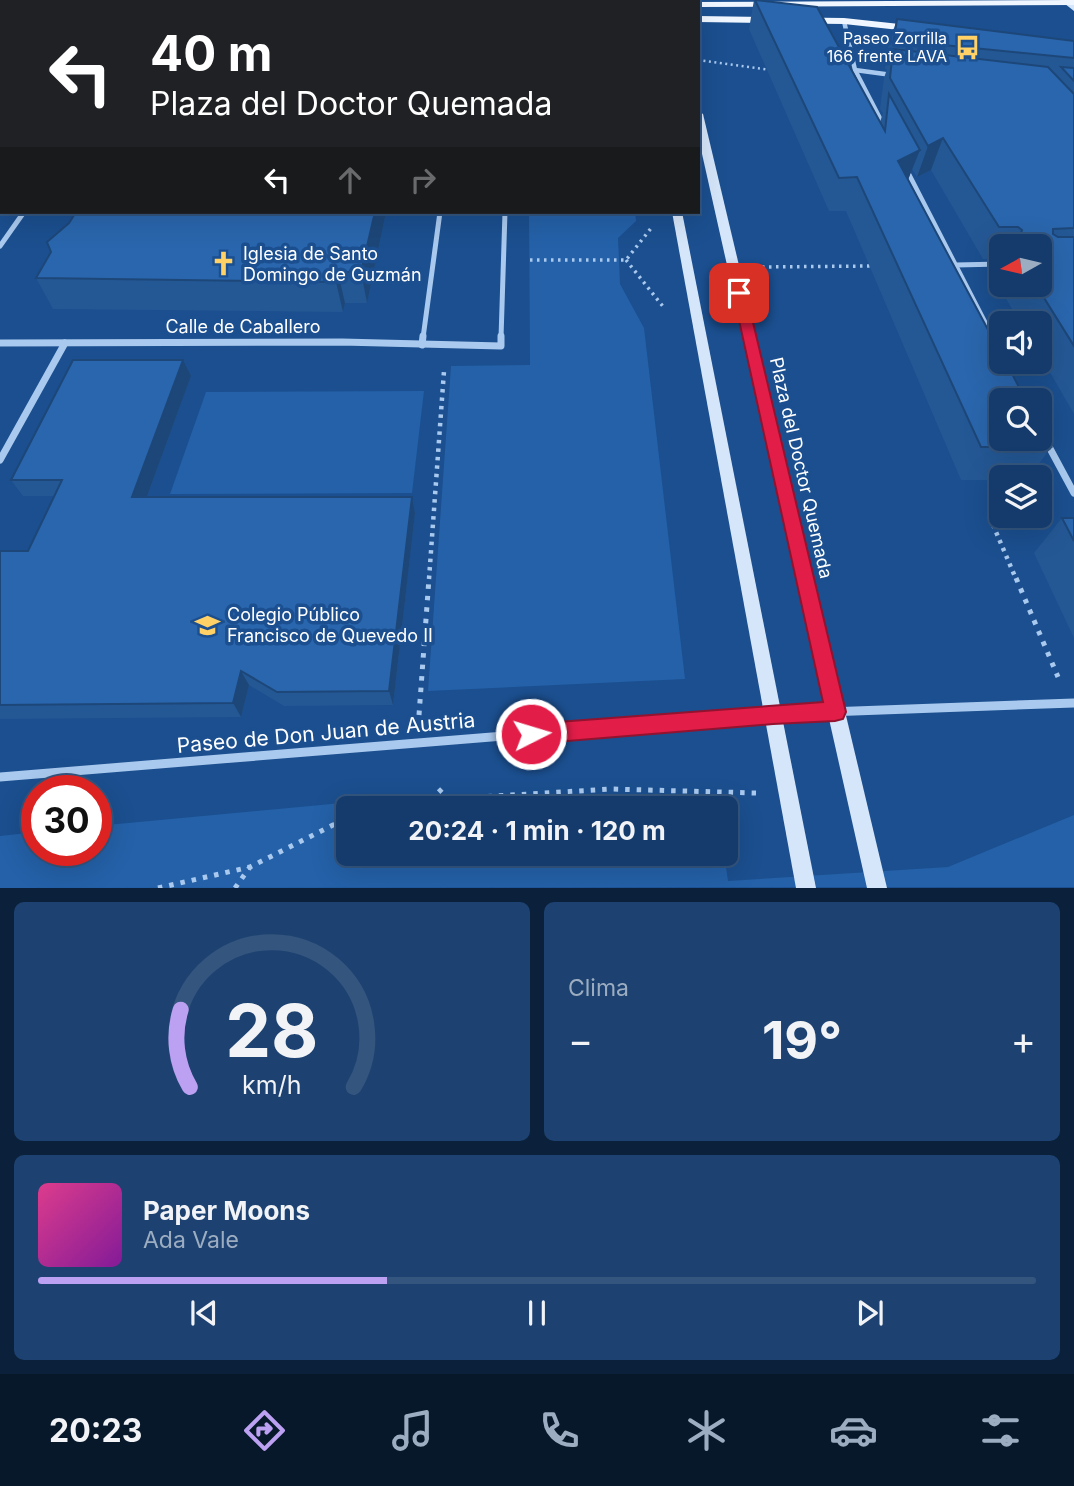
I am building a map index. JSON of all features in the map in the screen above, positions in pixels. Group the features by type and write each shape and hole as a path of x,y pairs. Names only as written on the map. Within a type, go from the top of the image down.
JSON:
{"main road":[{"path":"700,4 1070,4"},
{"path":"700,19 844,21 928,29"},
{"name":"Plaza del Doctor Quemada","path":"700,123 877,887"},
{"path":"677,214 806,887"}],"street":[{"path":"844,21 855,70 887,131"},
{"path":"855,70 894,75"},
{"path":"906,167 989,330"},
{"path":"0,246 22,214"},
{"path":"440,214 422,345 501,346 505,214"},
{"path":"956,265 989,264"},
{"name":"Calle de Caballero","path":"0,343 422,345"},
{"path":"0,460 65,343"},
{"path":"1051,451 1074,493"},
{"name":"Paseo de Don Juan de Austria","path":"0,778 773,714 1072,703"}],"path":[{"path":"700,60 781,70"},
{"path":"505,260 626,260 657,220"},
{"path":"734,268 873,266"},
{"path":"416,744 446,345"},
{"path":"995,528 1072,703"},
{"path":"434,796 446,785"},
{"path":"496,796 611,789 736,793"},
{"path":"158,887 250,867 336,825"},
{"path":"235,887 250,867"}],"shaded area":[{"path":"529,214 635,214 636,221 618,238 620,284 644,328 685,679 428,691 451,366 530,365"},
{"path":"424,391 412,493 170,494 206,392"},
{"path":"336,804 336,866 726,866 728,881 948,867 1074,815 1074,887 0,888 0,836 21,834 21,866 112,866 112,824"}],"building":[{"path":"755,0 817,7 885,131 889,94 920,150 898,161 989,332 989,374 1012,374 1019,388 989,388 989,447 981,447 857,177 839,178"},
{"path":"897,19 1074,41 1074,58 894,40"},
{"path":"893,49 1048,67 1074,94 1074,228 1053,229 1053,234 1058,237 1074,237 1074,346 1044,298 1052,298 1052,234 1021,234 1022,230 1018,227 999,227 943,138 928,146 890,78"},
{"path":"1061,67 1074,68 1074,81"},
{"name":"Iglesia de Santo Domingo de Guzmán","path":"75,214 375,214 361,272 338,272 336,282 36,278 51,252 47,242 69,223"},
{"name":"Colegio Público Francisco de Quevedo II","path":"73,360 183,360 132,497 412,497 389,691 277,692 241,671 233,703 0,705 0,551 28,551 62,480 11,480"},
{"path":"1062,518 1074,518 1074,541"}],"place":[{"name":"Paseo Zorrilla 166 frente LAVA","path":"967,47"},
{"name":"Iglesia de Santo Domingo de Guzmán","path":"223,264"},
{"name":"Colegio Público Francisco de Quevedo II","path":"207,625"}],"route":[{"path":"531,734 773,714 835,712 739,293"}]}
